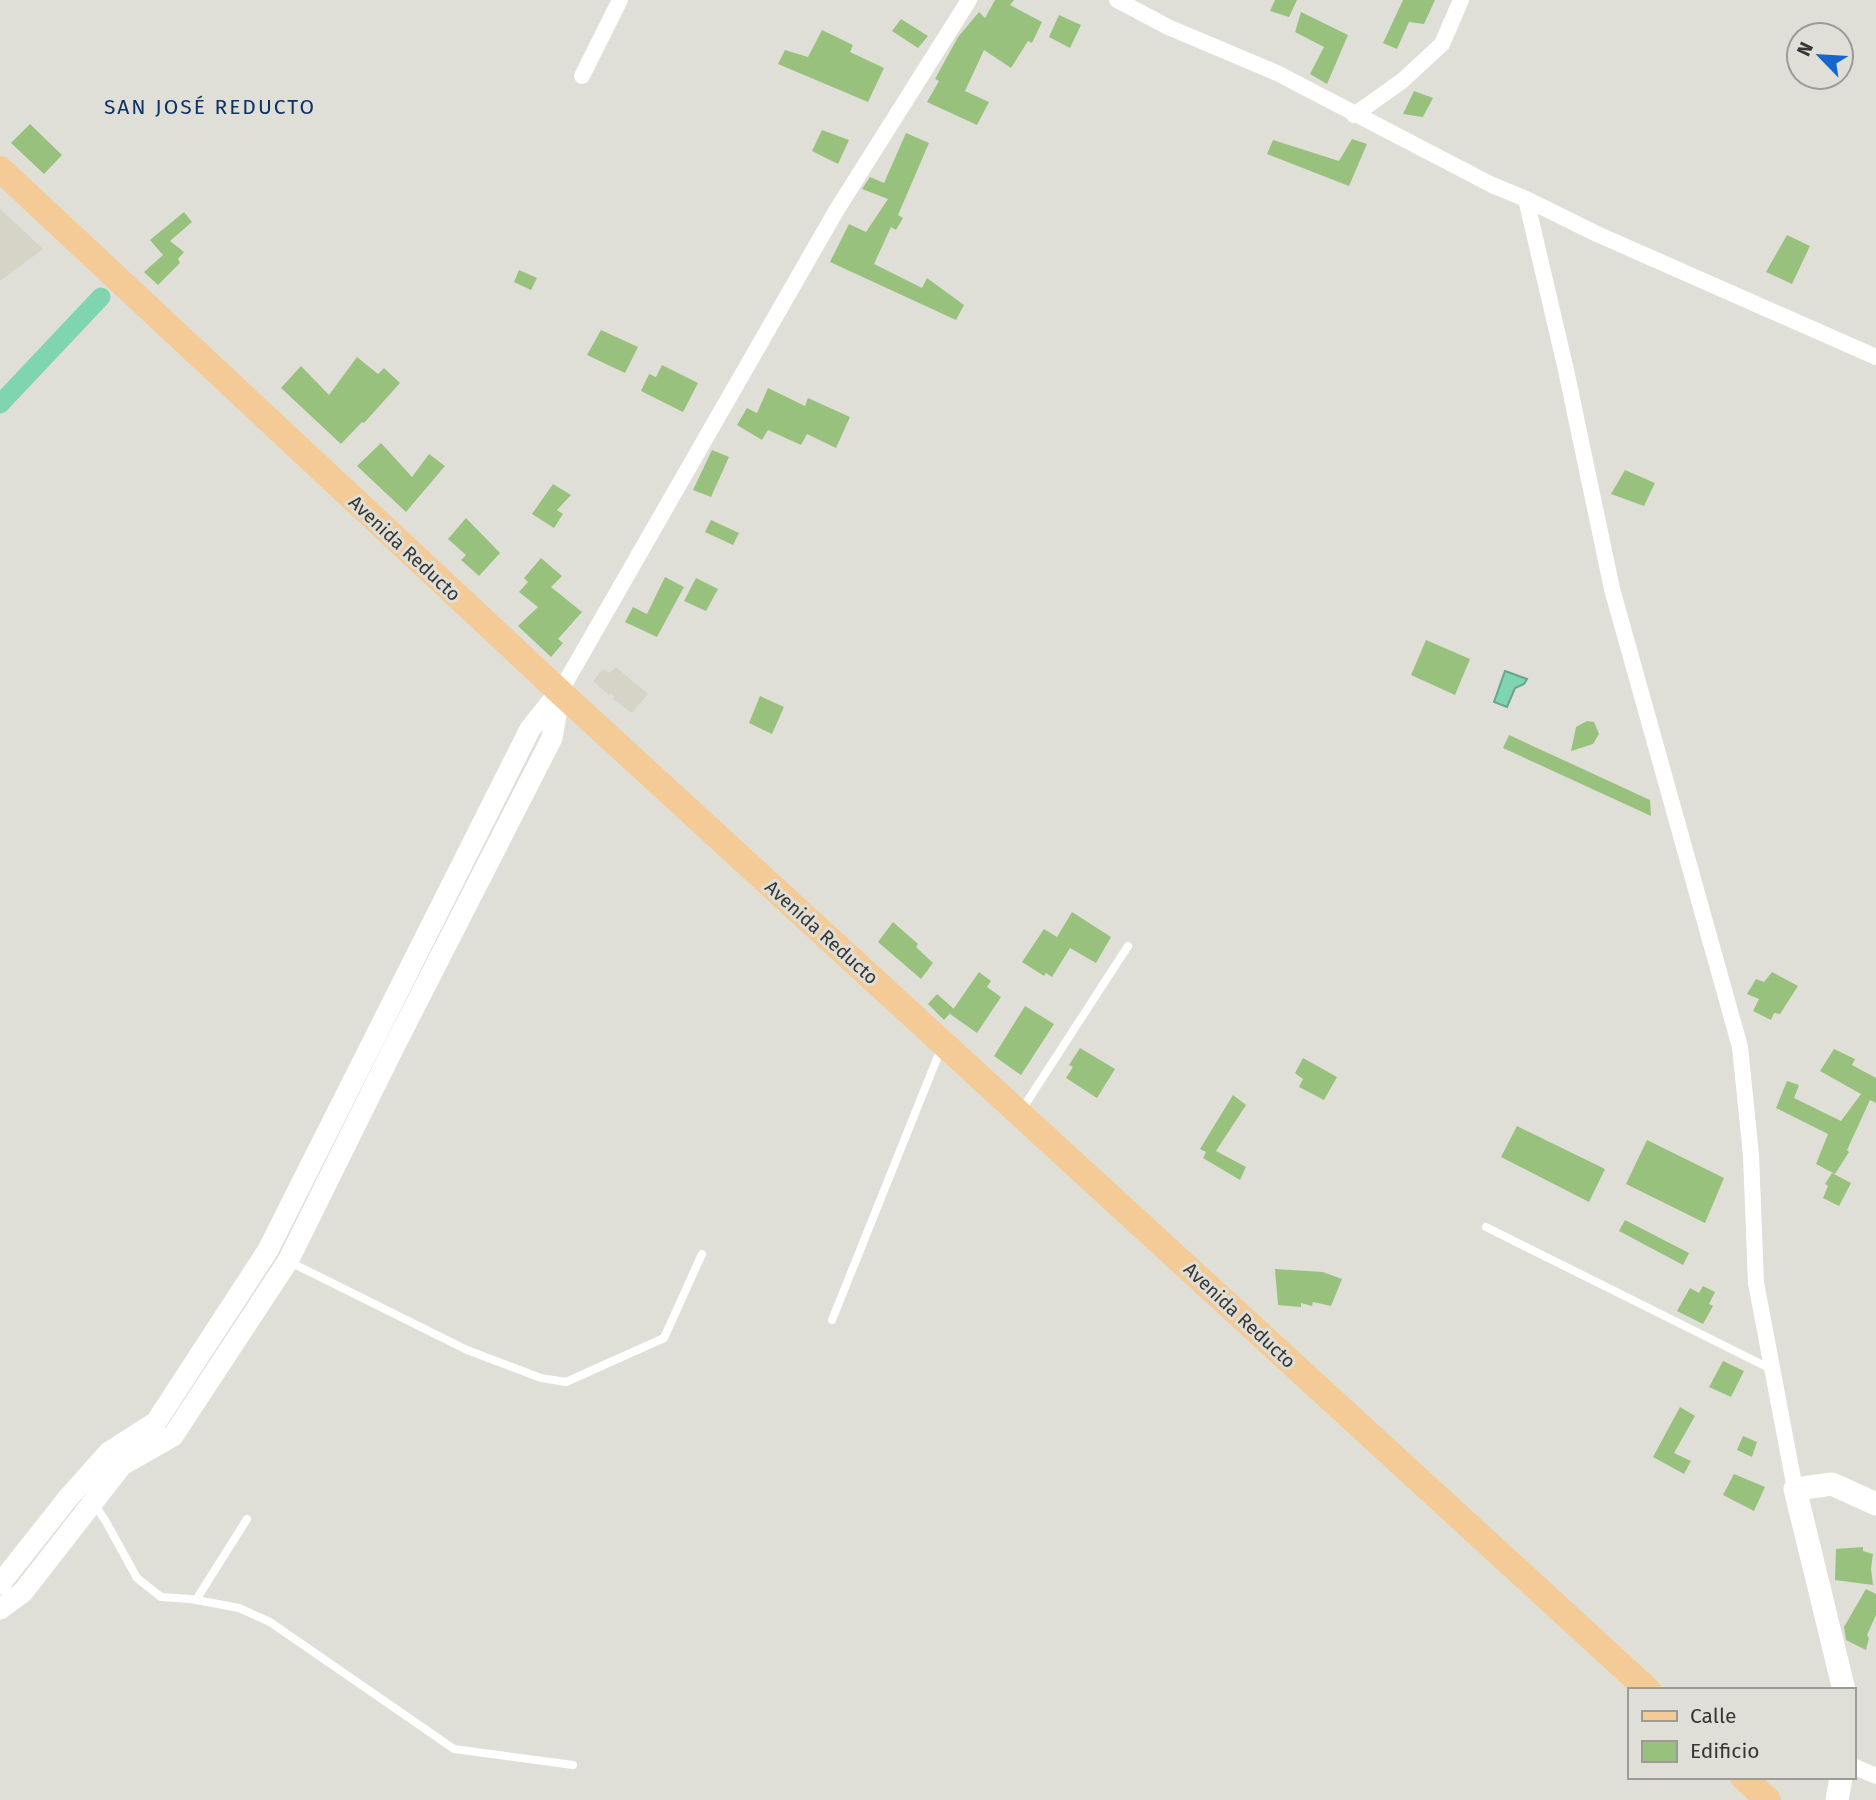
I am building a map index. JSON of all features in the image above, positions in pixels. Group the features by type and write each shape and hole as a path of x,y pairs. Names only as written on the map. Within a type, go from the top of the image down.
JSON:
{"main road":[{"name":"Avenida Reducto","path":"0,169 560,692 1646,1688"},
{"path":"1844,1688 1795,1489 1832,1484 1876,1504"},
{"path":"1746,1779 1768,1800"},
{"path":"1837,1800 1842,1779"}],"street":[{"path":"582,76 620,0"},
{"path":"0,1609 23,1592 109,1452 156,1422 268,1250 552,738 560,692 836,211 969,0"},
{"path":"1117,0 1168,27 1277,73 1492,185 1876,357"},
{"path":"1354,115 1402,81 1442,44 1461,0"},
{"path":"1526,199 1566,370 1612,589 1740,1047 1751,1155 1756,1283 1795,1489"},
{"path":"0,1584 84,1495 122,1465 173,1436 288,1261 384,1042"},
{"path":"268,1250 288,1261"},
{"path":"1855,1767 1876,1776"}],"lane":[{"path":"1020,1113 1128,946"},
{"path":"832,1320 943,1043"},
{"path":"1486,1227 1773,1370"},
{"path":"288,1261 467,1350 541,1378 566,1382 664,1338 702,1254"},
{"path":"84,1495 105,1520 137,1578 161,1597 239,1608 270,1622 454,1749 573,1765"},
{"path":"196,1600 247,1519"}],"shaded area":[{"path":"0,209 43,249 0,281"},
{"path":"616,667 648,694 632,713 613,699 615,697 611,693 609,695 593,681 603,669 610,673"},
{"path":"1505,671 1527,679 1524,684 1515,688 1507,707 1494,702"}],"building":[{"path":"995,0 1014,0 1010,5 1042,22 1032,43 1028,41 1011,68 984,50 965,91 989,102 977,125 927,102 939,81 935,79 958,37 979,12 985,18"},
{"path":"1275,0 1297,0 1289,17 1270,11"},
{"path":"1403,0 1435,0 1424,24 1409,22 1397,49 1383,43"},
{"path":"1301,12 1348,35 1327,84 1310,74 1324,47 1295,32"},
{"path":"1059,15 1081,25 1070,48 1049,37"},
{"path":"901,19 928,36 918,48 892,31"},
{"path":"822,30 853,45 850,52 884,68 868,102 778,64 785,50 808,57"},
{"path":"1414,91 1433,98 1423,117 1403,114"},
{"path":"30,124 62,155 44,174 11,143"},
{"path":"822,130 849,140 838,164 812,151"},
{"path":"906,133 929,143 898,215 903,218 896,230 891,227 874,264 922,288 927,278 964,305 956,320 830,262 849,224 866,232 888,199 862,189 870,177 884,183"},
{"path":"1352,139 1367,144 1349,186 1267,154 1273,140 1339,161"},
{"path":"184,212 192,222 170,241 184,252 178,259 180,263 158,285 144,272 163,255 150,240"},
{"path":"1787,235 1810,246 1792,284 1766,272"},
{"path":"519,270 537,278 531,290 514,282"},
{"path":"601,330 638,347 625,373 587,355"},
{"path":"357,357 378,374 384,368 400,383 341,444 281,388 301,366 329,395"},
{"path":"662,365 698,383 683,412 641,391 649,374 656,377"},
{"path":"768,388 805,406 808,398 850,417 836,448 807,434 801,445 768,430 762,440 737,425 747,408 757,413"},
{"path":"381,443 412,477 429,454 445,466 406,512 357,466"},
{"path":"712,450 729,457 711,497 693,490"},
{"path":"1625,470 1655,483 1644,506 1611,494"},
{"path":"553,484 571,495 557,510 563,514 554,528 532,514"},
{"path":"466,518 500,553 479,576 461,560 466,555 448,539"},
{"path":"711,520 739,533 733,545 705,532"},
{"path":"541,558 562,576 551,587 582,612 558,639 563,643 551,657 518,626 538,607 519,592 528,582 524,578"},
{"path":"665,577 684,587 657,637 625,622 633,607 647,614"},
{"path":"696,578 718,589 706,611 684,601"},
{"path":"1426,640 1470,659 1455,695 1411,675"},
{"path":"760,696 784,707 772,734 749,723"},
{"path":"1587,721 1594,722 1599,734 1593,744 1571,751 1576,727"},
{"path":"1509,735 1650,800 1651,816 1503,748"},
{"path":"1072,912 1111,937 1096,963 1070,948 1052,977 1046,973 1044,976 1022,962 1044,929 1057,937"},
{"path":"893,922 918,944 916,947 933,963 921,979 878,942"},
{"path":"979,972 991,981 987,987 1001,997 977,1033 950,1014"},
{"path":"1772,972 1798,986 1780,1014 1774,1013 1771,1020 1753,1011 1759,999 1747,994 1756,979 1764,982"},
{"path":"937,994 954,1009 944,1020 928,1004"},
{"path":"1025,1006 1054,1024 1021,1075 994,1056"},
{"path":"1080,1048 1115,1069 1097,1098 1066,1078 1073,1067 1069,1065"},
{"path":"1834,1049 1855,1059 1852,1065 1876,1078 1876,1103 1870,1100 1847,1150 1849,1152 1835,1174 1816,1164 1828,1134 1776,1108 1787,1081 1799,1085 1794,1098 1841,1121 1861,1094 1820,1071"},
{"path":"1303,1058 1337,1077 1324,1100 1299,1087 1303,1079 1295,1073"},
{"path":"1233,1095 1246,1105 1216,1151 1246,1167 1240,1180 1203,1158 1206,1152 1200,1149"},
{"path":"1517,1126 1605,1169 1589,1202 1501,1157"},
{"path":"1647,1140 1724,1178 1705,1223 1626,1184"},
{"path":"1832,1173 1851,1183 1839,1206 1823,1198 1828,1186 1825,1184"},
{"path":"1625,1220 1689,1253 1683,1265 1619,1231"},
{"path":"1275,1269 1323,1272 1342,1279 1331,1306 1313,1302 1312,1306 1301,1303 1301,1307 1278,1305"},
{"path":"1703,1286 1715,1292 1709,1304 1713,1306 1703,1324 1677,1311 1690,1288 1699,1293"},
{"path":"1723,1361 1744,1371 1731,1397 1709,1387"},
{"path":"1680,1407 1695,1416 1674,1453 1691,1461 1684,1474 1653,1457"},
{"path":"1743,1436 1757,1442 1752,1457 1737,1450"},
{"path":"1734,1474 1765,1487 1754,1511 1723,1495"},
{"path":"1863,1547 1863,1551 1873,1554 1873,1585 1835,1580 1836,1549"},
{"path":"1866,1589 1876,1594 1876,1615 1867,1635 1869,1638 1866,1650 1846,1640 1844,1627"}],"waterway":[{"path":"0,404 101,297"}],"district":[{"name":"SAN JOSÉ REDUCTO","path":"210,107"}]}
